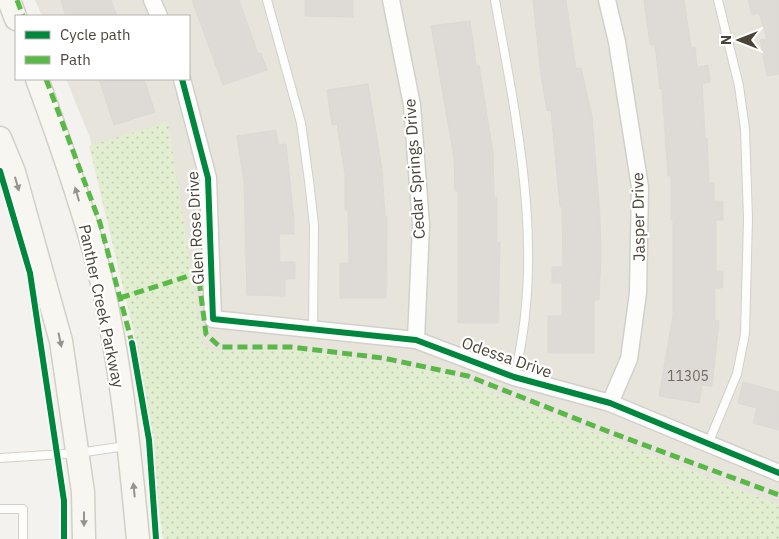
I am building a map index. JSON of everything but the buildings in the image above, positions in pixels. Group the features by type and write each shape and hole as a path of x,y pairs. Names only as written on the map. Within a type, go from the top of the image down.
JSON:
{"main road":[{"path":"9,0 15,16"},
{"name":"Panther Creek Parkway","path":"37,80 71,172 94,253 118,372 138,539"},
{"path":"0,138 14,172 61,341 83,492 84,539"}],"street":[{"path":"152,0 159,15"},
{"name":"Cedar Springs Drive","path":"391,0 412,105 421,225 416,340"},
{"name":"Jasper Drive","path":"607,0 617,42 640,187 638,293 629,358 610,403"},
{"name":"Glen Rose Drive","path":"182,80 208,178 213,319"},
{"name":"Odessa Drive","path":"213,319 416,340 514,377 610,403 779,474"}],"lane":[{"path":"267,0 301,123 314,225 313,329"},
{"path":"495,0 520,137 526,198 526,303 524,331 514,377"},
{"path":"708,444 737,374 745,334 747,257 745,129 740,86 718,0"},
{"path":"0,458 78,453 128,446"},
{"path":"0,509 23,509 23,539"}],"shaded area":[{"path":"35,0 779,0 779,505 445,374 364,359 290,350 213,351 203,345 136,341 90,138 66,80 190,80 190,15 42,15"}],"green space":[{"path":"168,122 203,345 213,351 290,350 364,359 445,374 779,505 779,539 163,539 136,341 89,146"}],"marked path":[{"path":"17,0 23,15"},
{"path":"46,80 100,223 132,343"},
{"path":"120,298 198,273 206,334 220,347 291,347 383,358 468,376 612,433 779,495"}],"cycle path":[{"path":"182,80 208,178 213,319 416,340 514,377 610,403 779,473"},
{"path":"0,171 30,273 64,501 64,539"},
{"path":"132,343 149,440 156,539"}]}
